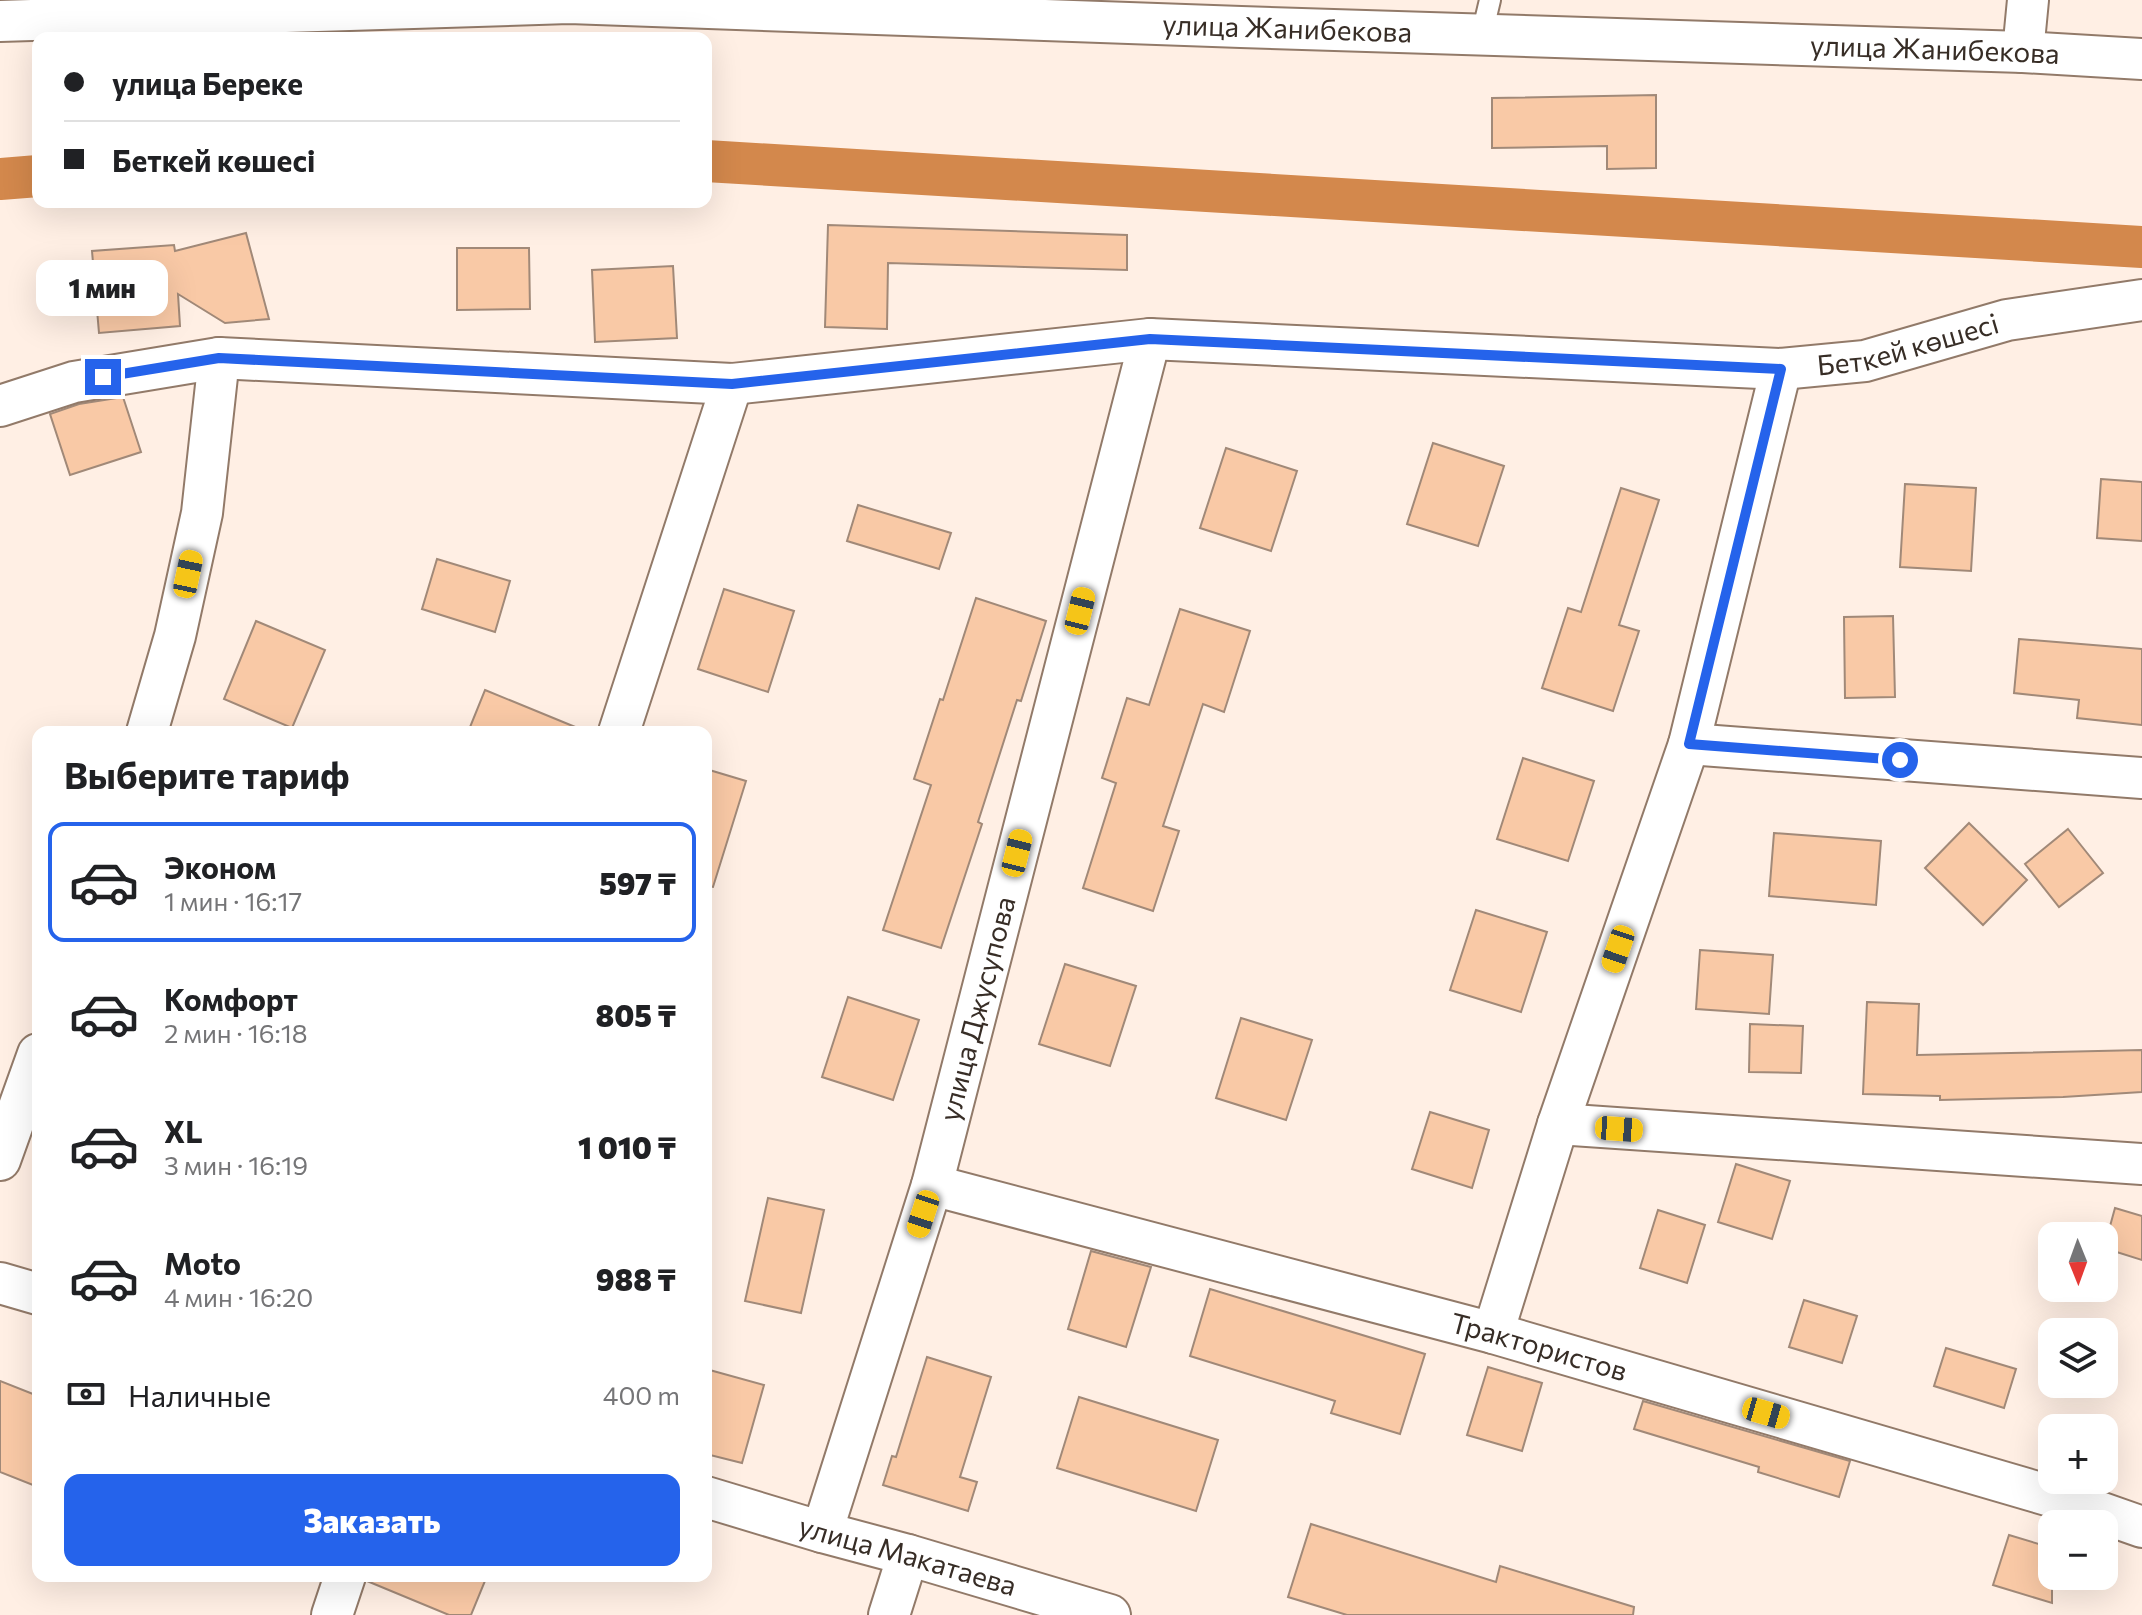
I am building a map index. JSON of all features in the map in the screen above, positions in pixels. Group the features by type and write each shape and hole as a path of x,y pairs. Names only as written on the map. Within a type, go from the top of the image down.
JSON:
{"street":[{"path":"2023,52 2028,0"},
{"name":"улица Жанибекова","path":"8,14 569,1 1486,17 2142,59"},
{"name":"Беткей көшесі","path":"0,406 74,382 219,358 732,384 1150,339 1781,369 1865,361 2007,320 2142,300"},
{"name":"улица Джусупова","path":"822,1532 932,1185 1150,339"},
{"path":"149,726 175,636 202,513 219,358"},
{"path":"1493,1333 1558,1124 1689,744 1781,369"},
{"path":"621,726 732,384"},
{"path":"1689,744 2142,778"},
{"path":"0,1160 32,1071"},
{"path":"1558,1124 2142,1164"},
{"name":"Трактористов","path":"932,1185 1493,1333 2071,1502 2142,1527"},
{"path":"0,1283 32,1292"},
{"name":"улица Макатаева","path":"712,1499 1110,1615"},
{"path":"889,1615 908,1555"},
{"path":"332,1615 343,1582"}],"building":[{"path":"1656,95 1656,168 1607,169 1607,146 1492,148 1492,98"},
{"path":"828,225 1127,235 1127,270 888,263 887,329 825,327"},
{"path":"246,233 269,319 225,323 178,294 180,326 99,333 92,251 174,245 175,251"},
{"path":"457,248 529,248 530,309 457,310"},
{"path":"673,266 677,338 595,342 592,270"},
{"path":"123,397 141,452 70,475 50,414 79,404"},
{"path":"1433,443 1504,466 1478,546 1407,524"},
{"path":"1226,448 1297,471 1271,551 1200,528"},
{"path":"2101,479 2142,482 2142,541 2097,538"},
{"path":"1905,484 1976,488 1971,571 1900,567"},
{"path":"1621,488 1659,500 1619,625 1639,631 1613,711 1542,688 1568,608 1581,612"},
{"path":"858,505 951,533 939,569 847,541"},
{"path":"437,559 510,581 495,632 422,609"},
{"path":"724,589 794,611 768,692 698,669"},
{"path":"976,598 1046,621 1021,701 1017,700 978,822 982,824 941,948 883,930 931,785 914,779"},
{"path":"1180,609 1250,631 1224,712 1203,704 1163,826 1179,831 1153,911 1083,888 1116,783 1102,778 1127,698 1149,705"},
{"path":"1893,616 1895,697 1845,698 1844,617"},
{"path":"256,621 325,650 293,726 224,699"},
{"path":"2019,639 2142,649 2142,725 2077,718 2079,700 2014,693"},
{"path":"485,690 573,726 470,726"},
{"path":"1523,758 1594,781 1568,861 1497,839"},
{"path":"712,771 746,781 712,887"},
{"path":"1969,823 2027,880 1983,925 1925,868"},
{"path":"2068,829 2103,873 2059,907 2025,864"},
{"path":"1774,833 1881,841 1876,905 1769,896"},
{"path":"1476,910 1547,932 1521,1012 1450,990"},
{"path":"1700,950 1773,955 1769,1014 1696,1009"},
{"path":"1065,964 1136,986 1110,1066 1039,1044"},
{"path":"848,997 919,1020 893,1100 822,1077"},
{"path":"1867,1002 1919,1004 1917,1055 2142,1050 2142,1092 1940,1100 1940,1096 1863,1094"},
{"path":"1241,1018 1312,1040 1286,1120 1216,1098"},
{"path":"1750,1024 1803,1026 1801,1073 1749,1072"},
{"path":"1430,1112 1489,1130 1472,1188 1412,1169"},
{"path":"1736,1164 1790,1181 1772,1239 1718,1222"},
{"path":"768,1198 824,1210 801,1313 745,1301"},
{"path":"2115,1208 2142,1216 2142,1260 2118,1252 2118,1222 2111,1222"},
{"path":"1658,1210 1705,1225 1687,1283 1640,1268"},
{"path":"1091,1251 1151,1267 1126,1347 1068,1329"},
{"path":"1210,1289 1425,1354 1400,1434 1331,1413 1335,1401 1190,1356"},
{"path":"1804,1300 1857,1316 1842,1363 1789,1347"},
{"path":"1946,1348 2016,1369 2004,1408 1934,1386"},
{"path":"927,1357 991,1377 960,1477 977,1482 968,1511 883,1485 892,1456 896,1457"},
{"path":"1488,1367 1542,1383 1522,1451 1467,1435"},
{"path":"712,1371 764,1385 742,1463 712,1456"},
{"path":"0,1381 32,1394 32,1485 0,1472"},
{"path":"1079,1397 1218,1440 1196,1511 1057,1468"},
{"path":"1643,1401 1850,1461 1839,1497 1758,1472 1759,1467 1634,1429"},
{"path":"1311,1524 1496,1582 1500,1566 1634,1607 1633,1615 1347,1615 1288,1597"},
{"path":"2009,1535 2038,1544 2038,1590 2052,1590 2052,1603 1993,1585"},
{"path":"369,1582 485,1582 471,1615 449,1615"}],"waterway":[{"path":"712,161 2142,247"},
{"path":"0,179 32,176"}],"route":[{"path":"103,377 219,358 732,384 1150,339 1781,369 1689,744 1900,760"}]}
